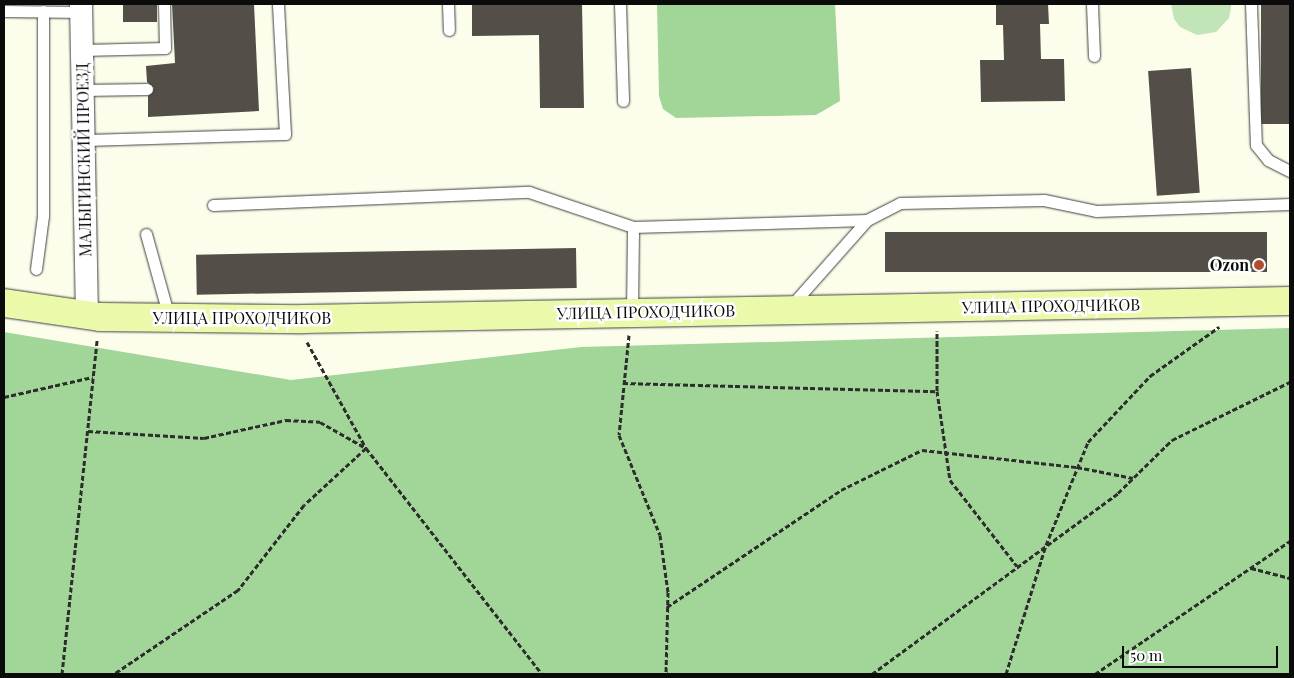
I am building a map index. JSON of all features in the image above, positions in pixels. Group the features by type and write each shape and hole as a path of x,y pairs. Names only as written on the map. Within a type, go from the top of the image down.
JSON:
{"street":[{"name":"МАЛЫГИНСКИЙ ПРОЕЗД","path":"81,8 84,140 93,316"},
{"name":"УЛИЦА ПРОХОДЧИКОВ","path":"4,303 93,316 169,318 937,308 1290,301"}],"lane":[{"path":"82,50 165,48 164,4"},
{"path":"84,140 285,134 278,4"},
{"path":"448,4 449,30"},
{"path":"620,4 623,102"},
{"path":"1092,4 1094,56"},
{"path":"1251,4 1256,145 1268,160 1290,171"},
{"path":"4,10 43,11 81,8"},
{"path":"36,269 43,216 43,11"},
{"path":"83,90 147,89"},
{"path":"213,204 529,192 633,227 867,220"},
{"path":"787,310 867,220 900,202 1044,200 1096,211 1290,204"},
{"path":"632,312 633,227"},
{"path":"146,234 169,318"}],"path":[{"path":"1006,674 1046,545 1088,442 1150,376 1231,318 1248,302"},
{"path":"937,308 937,391 950,480 1017,566"},
{"path":"632,312 623,382 619,436 660,535 668,607 666,674"},
{"path":"62,674 94,377 93,316"},
{"path":"308,345 366,448 542,674"},
{"path":"4,397 94,377"},
{"path":"623,382 937,391"},
{"path":"872,674 1017,566 1118,494 1172,440 1290,382"},
{"path":"88,431 204,438 286,420 320,422 366,448"},
{"path":"114,674 238,590 304,505 366,448"},
{"path":"668,607 841,490 922,450 1077,467 1133,478"},
{"path":"1095,674 1290,542"},
{"path":"1251,568 1290,578"}],"green space":[{"path":"657,4 835,4 840,101 816,115 676,118 663,109 659,96"},
{"path":"1171,4 1231,4 1231,8 1229,18 1216,32 1197,35 1180,27 1174,19"},
{"path":"1290,328 1290,674 4,674 4,332 291,380 581,347"}],"building":[{"path":"123,4 157,4 157,22 123,22"},
{"path":"172,4 254,4 259,111 148,117 148,96 154,88 147,82 146,66 175,63"},
{"path":"472,4 582,4 584,108 540,108 539,35 472,36"},
{"path":"996,4 1048,4 1049,24 1040,24 1041,59 1064,59 1065,101 981,102 980,60 1004,60 1003,25 996,25"},
{"path":"1261,4 1290,4 1290,124 1261,124"},
{"path":"1191,68 1200,193 1157,196 1148,71"},
{"path":"885,232 1267,232 1267,272 885,272"},
{"path":"576,248 577,288 197,295 196,255"}],"place":[{"name":"Ozon","path":"1259,265"}]}
